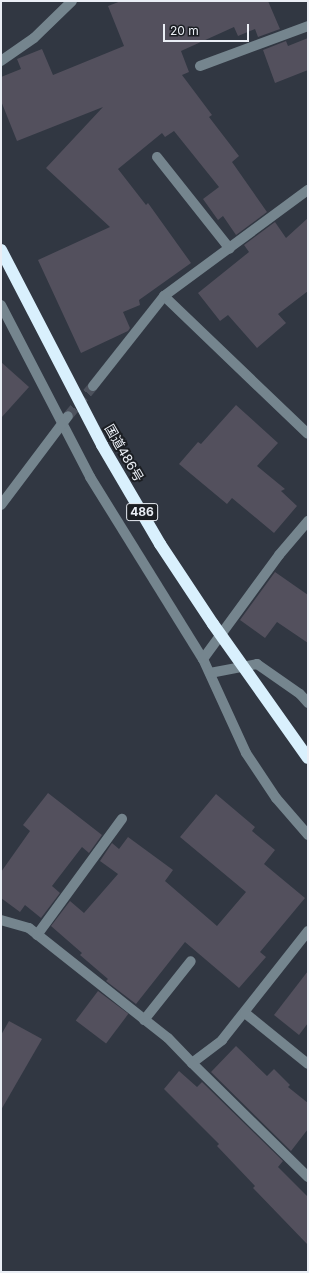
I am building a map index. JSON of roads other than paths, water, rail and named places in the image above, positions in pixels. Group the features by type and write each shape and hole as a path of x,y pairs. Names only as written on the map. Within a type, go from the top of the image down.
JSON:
{"highway":[{"name":"国道486号","path":"1,250 102,445 160,544 213,624 308,758"}],"street":[{"path":"1,61 34,38 72,1"},
{"path":"200,66 308,26"},
{"path":"157,157 230,249"},
{"path":"93,386 164,296 230,249 308,190"},
{"path":"164,296 308,434"},
{"path":"1,305 61,424 90,477 203,658 246,753 276,798 308,834"},
{"path":"1,504 68,416"},
{"path":"203,658 279,555 308,521"},
{"path":"210,673 257,664 300,694 308,703"},
{"path":"37,935 122,819"},
{"path":"1,920 29,928 144,1020 192,1063 308,1177"},
{"path":"192,1063 222,1040 245,1013 308,931"},
{"path":"144,1020 190,961"},
{"path":"245,1013 308,1064"}],"tunnel":[{"path":"68,416 93,386"}]}
